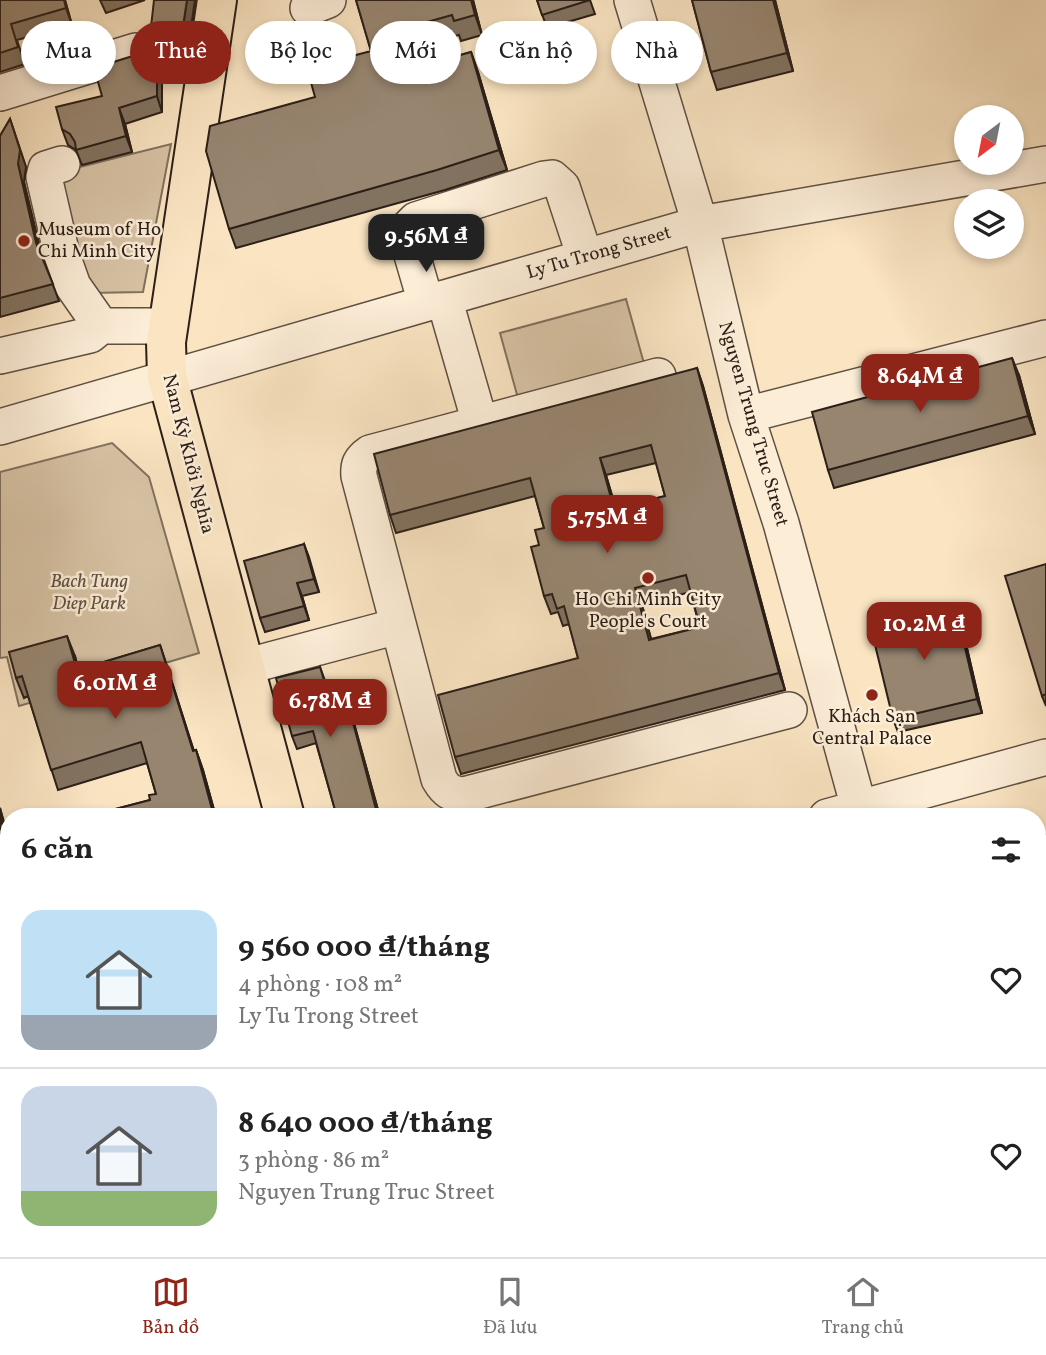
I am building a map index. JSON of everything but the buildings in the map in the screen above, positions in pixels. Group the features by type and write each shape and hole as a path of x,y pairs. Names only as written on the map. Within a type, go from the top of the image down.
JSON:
{"main road":[{"name":"Nam Kỳ Khởi Nghĩa","path":"217,0 168,326 167,377 283,808"}],"street":[{"name":"Nguyen Trung Truc Street","path":"632,0 700,224 746,415 781,523 842,808"},
{"path":"0,93 130,53"},
{"path":"62,164 46,169 44,177 62,255 73,286 101,326"},
{"name":"Ly Tu Trong Street","path":"0,426 700,224 1046,164"},
{"path":"480,423 435,301 405,232 416,220 552,178 562,187 585,257"},
{"path":"0,356 90,335 101,326 168,326"},
{"path":"746,415 1046,338"},
{"path":"659,376 370,453 362,458 358,467 359,476 439,779 445,790 464,795 789,710"},
{"path":"244,667 398,626"},
{"path":"892,808 911,806 1046,757"}],"green space":[{"path":"171,144 143,292 89,293 56,188 68,170"},
{"path":"626,299 645,367 519,402 500,333"},
{"name":"Bach Tung Diep Park","path":"112,443 149,477 199,653 19,706 7,657 0,658 0,472"}],"place":[{"name":"Museum of Ho Chi Minh City","path":"24,241"},
{"name":"Ho Chi Minh City People's Court","path":"648,578"},
{"name":"Khách Sạn Central Palace","path":"872,695"}]}
